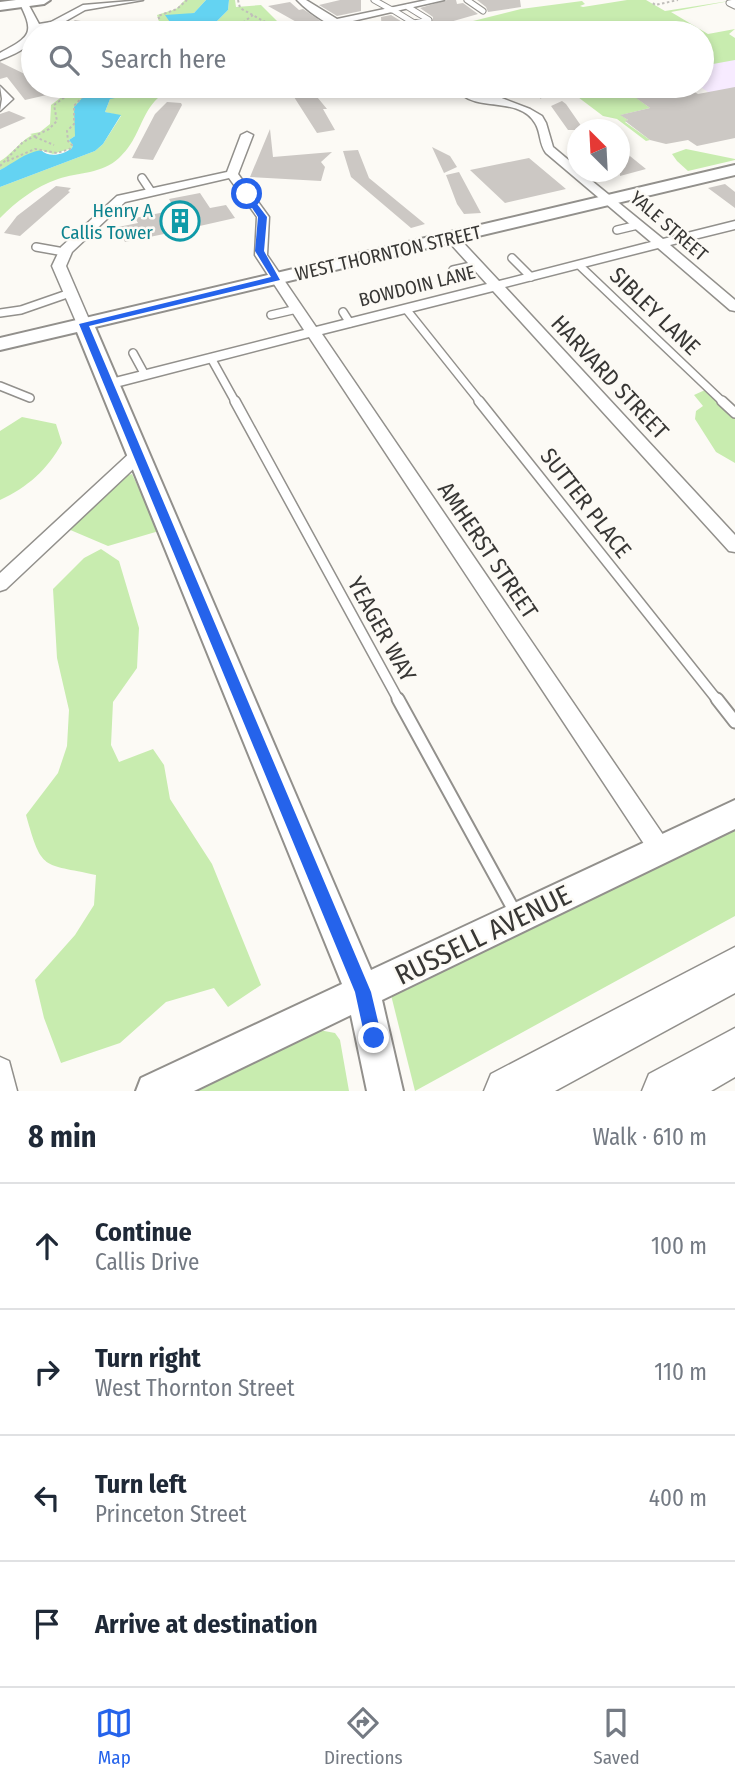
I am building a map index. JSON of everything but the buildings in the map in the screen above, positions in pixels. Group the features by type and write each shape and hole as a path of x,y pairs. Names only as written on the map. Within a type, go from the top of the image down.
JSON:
{"highway":[{"path":"553,1068 735,951"},
{"path":"508,1091 735,969"},
{"path":"668,1090 735,1051"},
{"path":"668,1090 735,1062"}],"street":[{"path":"0,4 8,0"},
{"path":"0,4 44,0"},
{"path":"59,21 83,8 139,0"},
{"path":"302,0 311,9 335,21"},
{"path":"342,21 438,0"},
{"path":"23,1 29,21"},
{"path":"0,57 21,43"},
{"path":"0,89 8,99 0,108"},
{"name":"YALE STREET","path":"494,99 537,118 547,147 735,307"},
{"path":"247,135 232,174 150,190 116,202 64,252 59,266 363,992 384,1091"},
{"name":"WEST THORNTON STREET","path":"0,344 733,173"},
{"name":"AMHERST STREET","path":"232,174 262,217 259,251 276,278 660,849"},
{"name":"BOWDOIN LANE","path":"108,384 312,332 347,318 406,309 735,225"},
{"name":"HARVARD STREET","path":"452,238 735,546"},
{"path":"0,584 138,455"},
{"name":"RUSSELL AVENUE","path":"154,1091 735,814"},
{"path":"0,1070 4,1091"}],"lane":[{"path":"374,0 411,21"},
{"path":"467,0 483,11"},
{"path":"408,7 429,20 424,21"},
{"path":"142,178 150,190"},
{"path":"617,230 638,225"},
{"path":"36,247 64,252"},
{"path":"512,258 531,277"},
{"path":"453,270 475,265"},
{"name":"SIBLEY LANE","path":"579,265 735,414"},
{"path":"0,313 21,310 70,293"},
{"path":"271,315 297,309"},
{"name":"SUTTER PLACE","path":"406,309 735,722"},
{"path":"133,352 145,375"},
{"name":"YEAGER WAY","path":"211,358 518,918"},
{"path":"0,386 30,398"}],"path":[{"path":"160,21 158,16 177,9 187,0"},
{"path":"238,0 239,6 264,21"},
{"path":"653,3 655,5 678,0"},
{"path":"243,21 253,15"},
{"path":"7,161 20,145 55,124 54,105 63,98"},
{"path":"0,166 32,150 42,149 55,154 70,149 72,145 67,134 74,124 74,106 81,98"},
{"path":"35,137 54,145"}],"shaded area":[{"path":"735,59 735,110 714,96 714,63"}],"green space":[{"path":"185,0 206,0 194,13 184,15 179,21 159,21 157,15 176,9"},
{"path":"229,0 235,0 236,7 261,5 277,21 217,21 228,10"},
{"path":"646,0 665,11 735,0 671,12 686,21 473,21 521,9 582,1 585,4 580,6"},
{"path":"735,29 729,34 735,38 735,60 714,64 714,33"},
{"path":"60,98 82,98 75,106 75,136 69,140 72,148 53,154 41,150 0,170 0,161 32,135 30,134 40,132 50,124 51,105"},
{"path":"158,98 150,108 128,149 119,158 98,170 58,179 34,190 0,218 0,187 95,151 103,144 121,116 105,112 110,99"},
{"path":"579,98 637,98 650,108 621,115 627,119 603,116"},
{"path":"630,126 650,140 646,141 630,129"},
{"path":"686,149 735,160 688,171 672,154"},
{"path":"705,390 735,418 735,463 716,452 695,419 696,411 703,406 694,395"},
{"path":"22,417 56,424 62,443 36,477 0,500 0,431"},
{"path":"132,474 159,531 108,546 68,529 125,476"},
{"path":"101,549 119,561 139,628 137,668 113,702 111,745 119,762 153,749 164,765 170,799 212,864 261,985 228,1007 214,988 166,1002 120,1043 61,1063 44,1018 35,980 75,935 94,905 96,875 65,869 47,862 36,847 26,815 58,773 67,746 69,710 57,658 53,589 84,558"},
{"path":"735,826 735,916 415,1091 390,991"},
{"path":"319,1030 335,1033 340,1040 349,1091 181,1091"}],"water":[{"path":"206,0 229,0 228,10 217,21 169,21 165,15 194,13"},
{"path":"82,98 115,98 110,99 105,112 121,115 103,144 95,151 0,187 0,170 24,156 41,150 56,155 72,148 69,140 75,136 74,107"}],"place":[{"name":"Henry A Callis Tower","path":"180,221"}],"route":[{"path":"247,194 264,221 259,251 276,278 84,324 363,992 374,1038"}]}
